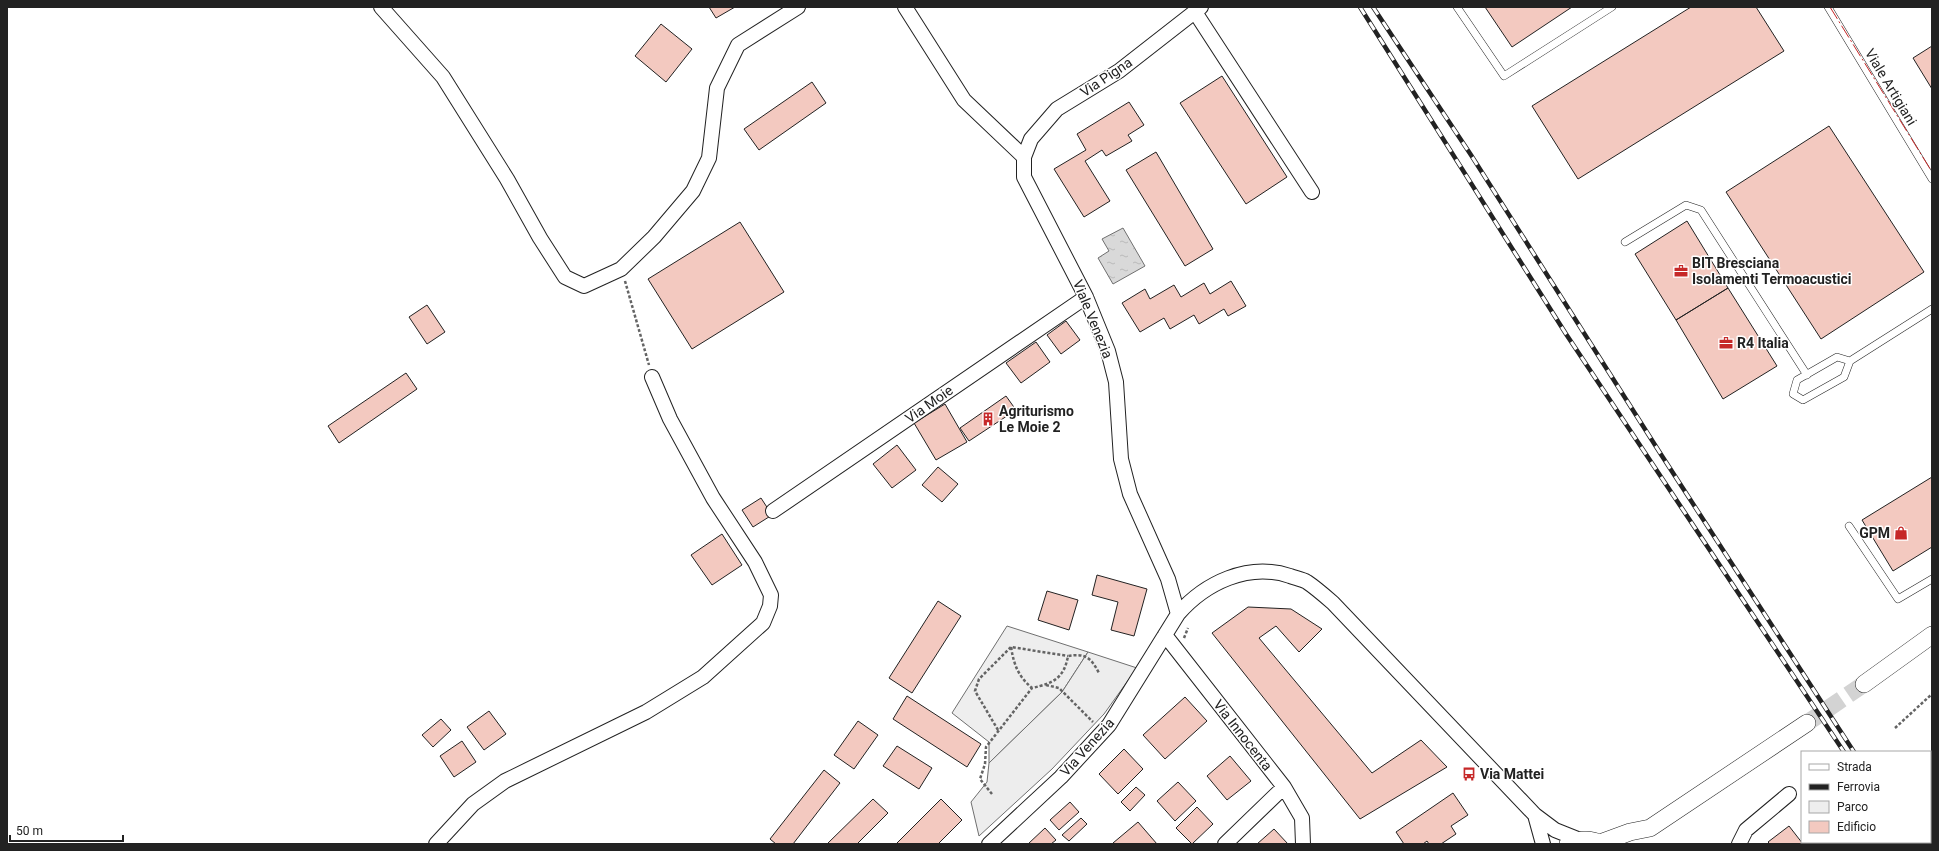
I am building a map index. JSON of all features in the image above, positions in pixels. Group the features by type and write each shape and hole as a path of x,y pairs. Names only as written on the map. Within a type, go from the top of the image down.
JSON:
{"street":[{"path":"380,7 443,77 507,179 540,238 565,277 584,286 621,269 654,237 692,192 709,158 717,88 738,45 798,7"},
{"path":"905,7 964,100 1024,157"},
{"path":"1198,9 1312,192"},
{"name":"Via Pigna","path":"1024,157 1031,139 1056,109 1119,71 1198,9"},
{"name":"Viale Venezia","path":"1024,157 1024,177 1086,297 1108,351 1116,382 1122,459 1130,494 1168,579 1178,614"},
{"name":"Via Moie","path":"773,511 1086,297"},
{"path":"436,844 473,804 505,781 653,708 704,677 763,623 770,606 771,595 755,562 713,498 670,419 652,377"},
{"name":"Via Venezia","path":"989,844 1061,777 1109,725 1178,614 1189,601 1210,586 1232,576 1262,570 1281,573 1306,582 1333,603 1535,815 1574,842"},
{"name":"Viale Venezia","path":"1168,579 1189,601"},
{"name":"Via Innocenta","path":"1165,635 1284,787 1302,818 1303,844"},
{"path":"1864,684 1932,635"},
{"path":"1574,842 1590,840 1601,843 1630,832 1650,828 1807,723"},
{"path":"1225,844 1284,787"},
{"path":"1739,844 1746,830 1790,794"},
{"path":"1535,815 1543,844"},
{"path":"1641,844 1650,828"}],"lane":[{"path":"1456,7 1504,76 1612,7"},
{"name":"Viale Artigiani","path":"1828,7 1932,180"},
{"path":"1625,242 1686,205 1701,210 1807,375"},
{"path":"1850,361 1837,357 1797,380 1793,394 1803,400 1844,377 1850,361 1932,309"},
{"path":"1849,526 1898,599 1932,578"}],"path":[{"path":"621,269 652,377"},
{"path":"1179,652 1189,625"},
{"path":"1011,647 1068,656 1079,654 1092,660 1099,673"},
{"path":"1011,647 1015,668 1024,681 1032,688"},
{"path":"998,730 975,691 979,679 1011,647"},
{"path":"992,794 980,779 985,764 986,748 998,730 1032,688 1046,685 1057,680 1066,667 1068,656"},
{"path":"1046,685 1059,688 1076,703 1103,732"},
{"path":"1895,728 1932,694"}],"green space":[{"path":"1007,626 1088,652 1062,692 989,763 989,742 952,713"}],"shaded area":[{"path":"1088,652 1137,668 1104,714 1052,769 979,836 971,802 987,782 989,763 1062,692"}],"water":[{"path":"1123,228 1145,266 1113,284 1098,258 1109,251 1102,239"}],"building":[{"path":"709,7 735,7 716,18"},
{"path":"1485,7 1572,7 1512,47"},
{"path":"1691,7 1756,7 1784,51 1578,179 1532,106"},
{"path":"661,24 692,49 666,82 635,56"},
{"path":"1932,46 1932,89 1913,58"},
{"path":"1222,76 1287,177 1246,204 1180,103"},
{"path":"812,82 826,103 759,150 744,129"},
{"path":"1129,102 1144,125 1128,135 1132,141 1106,156 1102,150 1085,161 1110,201 1084,217 1054,169 1086,150 1077,134"},
{"path":"1829,126 1924,272 1821,339 1726,192"},
{"path":"1156,152 1213,249 1185,266 1126,170"},
{"name":"BIT Bresciana Isolamenti Termoacustici","path":"1687,221 1728,288 1676,320 1635,254"},
{"path":"740,222 784,292 692,349 648,279"},
{"path":"1231,281 1246,306 1228,316 1224,309 1199,324 1194,315 1170,329 1164,318 1140,332 1122,303 1145,289 1150,299 1174,285 1181,297 1204,283 1210,294"},
{"name":"R4 Italia","path":"1728,288 1777,366 1723,399 1676,320"},
{"path":"427,305 445,332 427,344 409,317"},
{"path":"1066,321 1080,340 1061,354 1047,335"},
{"path":"1036,342 1050,362 1021,383 1006,363"},
{"path":"406,373 417,389 339,443 328,426"},
{"name":"Agriturismo Le Moie 2","path":"1006,396 1016,410 969,441 960,428"},
{"path":"945,404 967,442 936,460 914,423"},
{"path":"897,445 916,470 892,488 873,464"},
{"path":"938,467 958,484 942,502 922,485"},
{"name":"GPM","path":"1932,477 1932,547 1893,571 1862,520"},
{"path":"761,498 772,515 753,527 742,510"},
{"path":"722,534 742,565 712,585 691,555"},
{"path":"1097,575 1147,589 1134,636 1111,630 1118,602 1092,595"},
{"path":"1047,591 1078,600 1069,630 1038,620"},
{"path":"938,601 961,616 912,693 889,678"},
{"path":"1248,607 1291,609 1322,629 1299,652 1276,626 1259,638 1372,773 1421,740 1447,767 1360,819 1212,633"},
{"path":"907,696 981,744 967,767 893,719"},
{"path":"1185,697 1207,721 1165,759 1143,735"},
{"path":"489,711 506,734 484,750 467,727"},
{"path":"441,719 451,730 433,747 422,735"},
{"path":"858,721 878,735 854,769 834,755"},
{"path":"462,741 476,762 454,777 440,756"},
{"path":"897,746 932,768 919,789 883,766"},
{"path":"1124,749 1143,769 1118,794 1099,774"},
{"path":"1230,756 1251,781 1227,800 1207,776"},
{"path":"824,770 840,783 793,844 776,844 770,839"},
{"path":"1178,782 1196,801 1175,821 1157,801"},
{"path":"1136,787 1145,795 1130,811 1121,802"},
{"path":"1453,793 1468,815 1451,826 1456,834 1441,844 1429,844 1427,841 1423,844 1404,844 1396,832"},
{"path":"873,799 888,813 857,844 827,844"},
{"path":"941,799 962,820 938,844 896,844"},
{"path":"1070,802 1079,812 1059,830 1050,820"},
{"path":"1197,807 1213,824 1192,844 1176,828"},
{"path":"1081,818 1087,824 1069,841 1062,835"},
{"path":"1138,822 1157,844 1113,843"},
{"path":"1789,826 1803,844 1770,844 1768,842"},
{"path":"1045,828 1056,840 1051,844 1028,844"},
{"path":"1274,829 1288,844 1257,844"}],"tunnel":[{"path":"1807,723 1864,684"}],"railway":[{"path":"1360,7 1566,334 1843,751"},
{"path":"1373,7 1471,155 1662,456 1853,751"}],"power":[{"path":"1830,7 1932,172"}],"place":[{"name":"BIT Bresciana Isolamenti Termoacustici","path":"1681,271"},
{"name":"R4 Italia","path":"1726,343"},
{"name":"Agriturismo Le Moie 2","path":"988,419"},
{"name":"GPM","path":"1901,533"},
{"name":"Via Mattei","path":"1469,774"}]}
